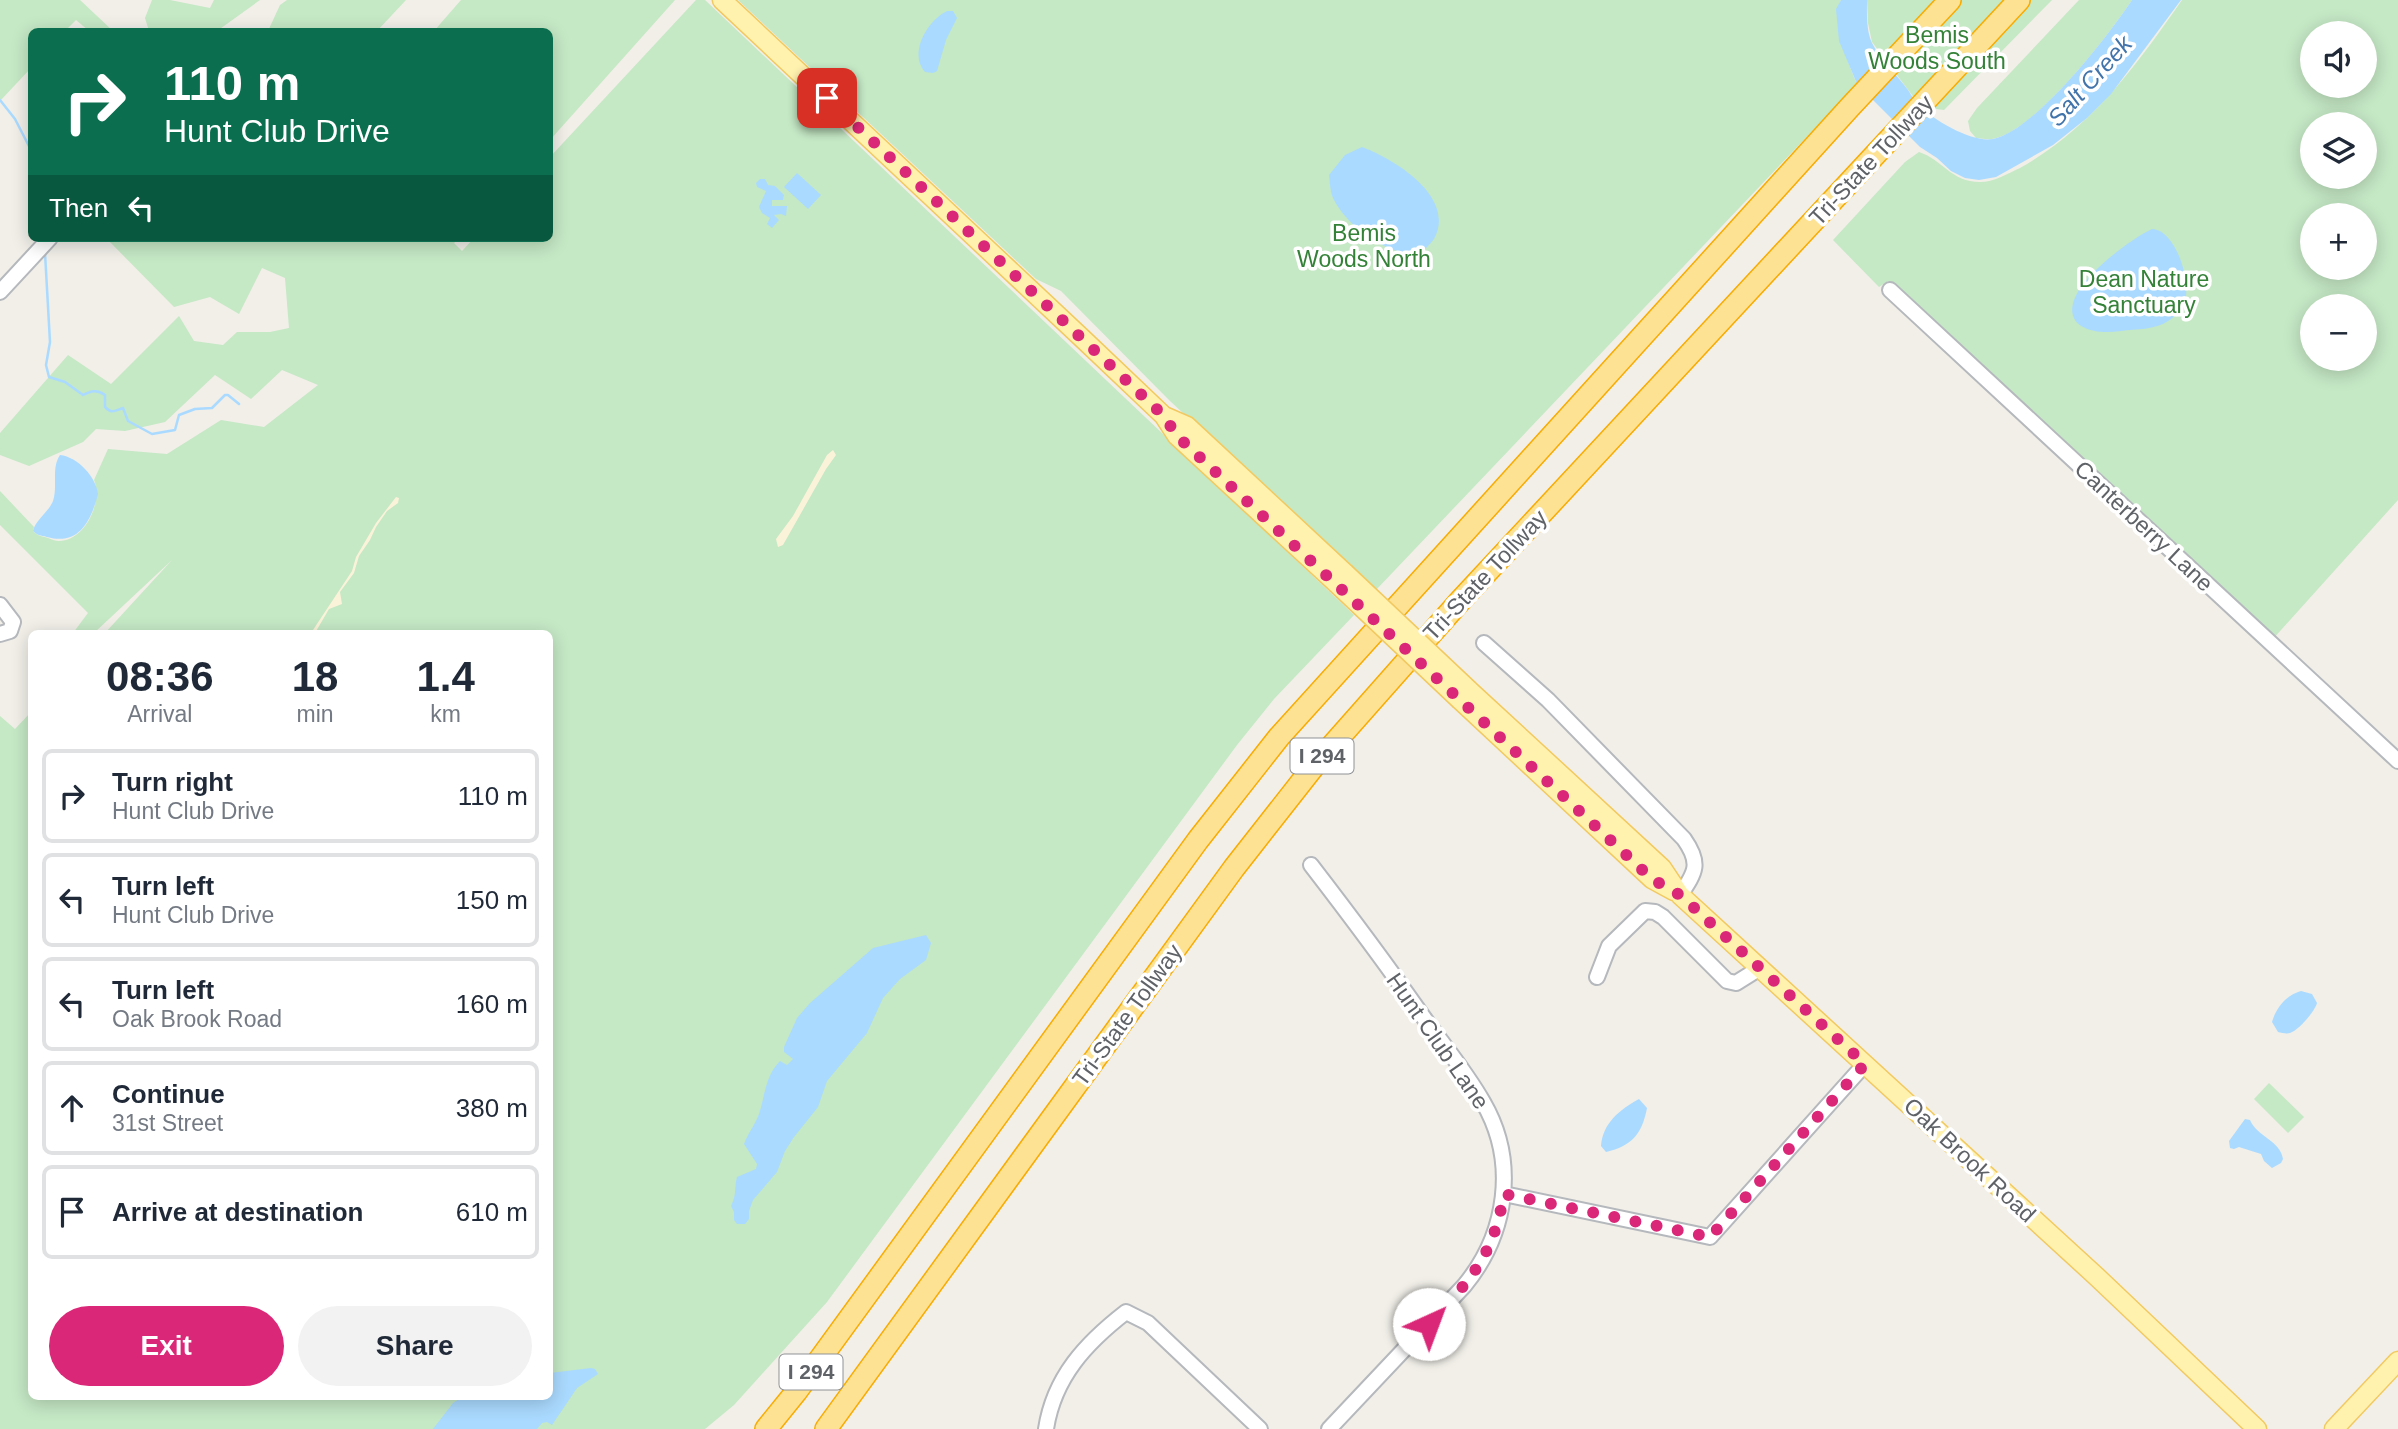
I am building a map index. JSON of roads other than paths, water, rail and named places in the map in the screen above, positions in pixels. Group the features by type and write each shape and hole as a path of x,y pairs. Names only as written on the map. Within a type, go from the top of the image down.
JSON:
{"highway":[{"name":"Tri-State Tollway","path":"766,1429 796,1392 1198,840 1279,737 1950,0"},
{"name":"Tri-State Tollway","path":"826,1429 1234,868 1314,766 1460,601 2019,0"},
{"path":"750,1429 853,1313"}],"main road":[{"name":"Oak Brook Road","path":"722,0 1164,416 1177,436 1340,578 1465,695 1652,879 1680,895 2105,1284 2257,1429"},
{"path":"2334,1429 2398,1361"}],"street":[{"path":"0,292 46,242"},
{"name":"Canterberry Lane","path":"1891,290 2398,761"},
{"path":"0,605 13,622 10,631 0,635"},
{"path":"1484,643 1548,700 1684,839 1691,849 1695,867 1680,895"},
{"name":"Hunt Club Lane","path":"1311,865 1396,978 1483,1102 1500,1145 1504,1194 1494,1237 1475,1273 1329,1429"},
{"path":"1597,977 1609,946 1645,911 1655,912 1663,917 1727,981 1736,983 1760,968"},
{"path":"1504,1194 1710,1237 1865,1064"},
{"path":"1046,1429 1051,1401 1067,1370 1109,1325 1126,1312 1149,1323 1260,1429"}],"water":[{"name":"Salt Creek","path":"1841,0 1867,0 1868,27 1872,43 1919,105 1955,130 1975,138 1993,139 2010,132 2049,101 2089,58 2132,0 2181,0 2111,94 2087,118 2053,145 1996,177 1979,180 1965,178 1951,171 1920,147 1857,84 1839,41 1836,9"},
{"path":"947,11 953,11 957,18 946,40 937,71 925,72 920,64 919,47 927,29"},
{"path":"1362,147 1405,170 1430,195 1437,209 1439,223 1434,239 1419,255 1394,250 1369,237 1348,219 1333,198 1329,175 1345,155"},
{"path":"797,173 821,195 808,209 784,187"},
{"path":"765,179 768,185 775,186 784,195 783,200 772,200 772,206 787,206 786,216 774,215 779,220 772,228 767,224 770,218 762,213 759,207 766,191 757,187 756,183"},
{"path":"2152,229 2168,238 2180,258 2186,281 2185,301 2181,310 2163,324 2145,329 2109,332 2080,325 2072,310 2081,287 2114,254"},
{"path":"60,455 85,469 94,481 98,494 92,513 82,529 67,538 58,539 33,531 53,501 56,466"},
{"path":"926,935 931,943 926,960 900,979 883,998 867,1033 827,1081 818,1107 785,1151 777,1172 753,1200 749,1219 745,1224 737,1224 731,1206 737,1177 756,1169 757,1164 744,1144 759,1114 771,1073 780,1061 787,1065 793,1059 784,1052 784,1047 797,1018 810,1003 873,948"},
{"path":"2301,991 2312,994 2316,1006 2294,1031 2278,1032 2272,1022 2276,1012 2286,999"},
{"path":"1639,1099 1647,1108 1639,1132 1623,1146 1606,1152 1601,1146 1605,1130 1619,1113"},
{"path":"2245,1119 2250,1120 2258,1131 2278,1147 2283,1159 2281,1163 2272,1168 2261,1154 2239,1147 2230,1148 2229,1141"},
{"path":"591,1368 598,1374 577,1388 552,1425 542,1423 537,1429 433,1429 458,1400 553,1400 553,1373"}],"waterway":[{"path":"0,100 15,119 28,144"},
{"path":"45,253 50,342 46,365 49,377 65,382 83,395 94,391 102,393 105,395 107,409 113,411 123,408 128,421 152,434 175,430 179,415 195,409 212,408 225,395 239,404"}],"park label":[{"name":"Bemis Woods South","path":"1937,48"},
{"name":"Bemis Woods North","path":"1364,246"},
{"name":"Dean Nature Sanctuary","path":"2144,292"}]}
